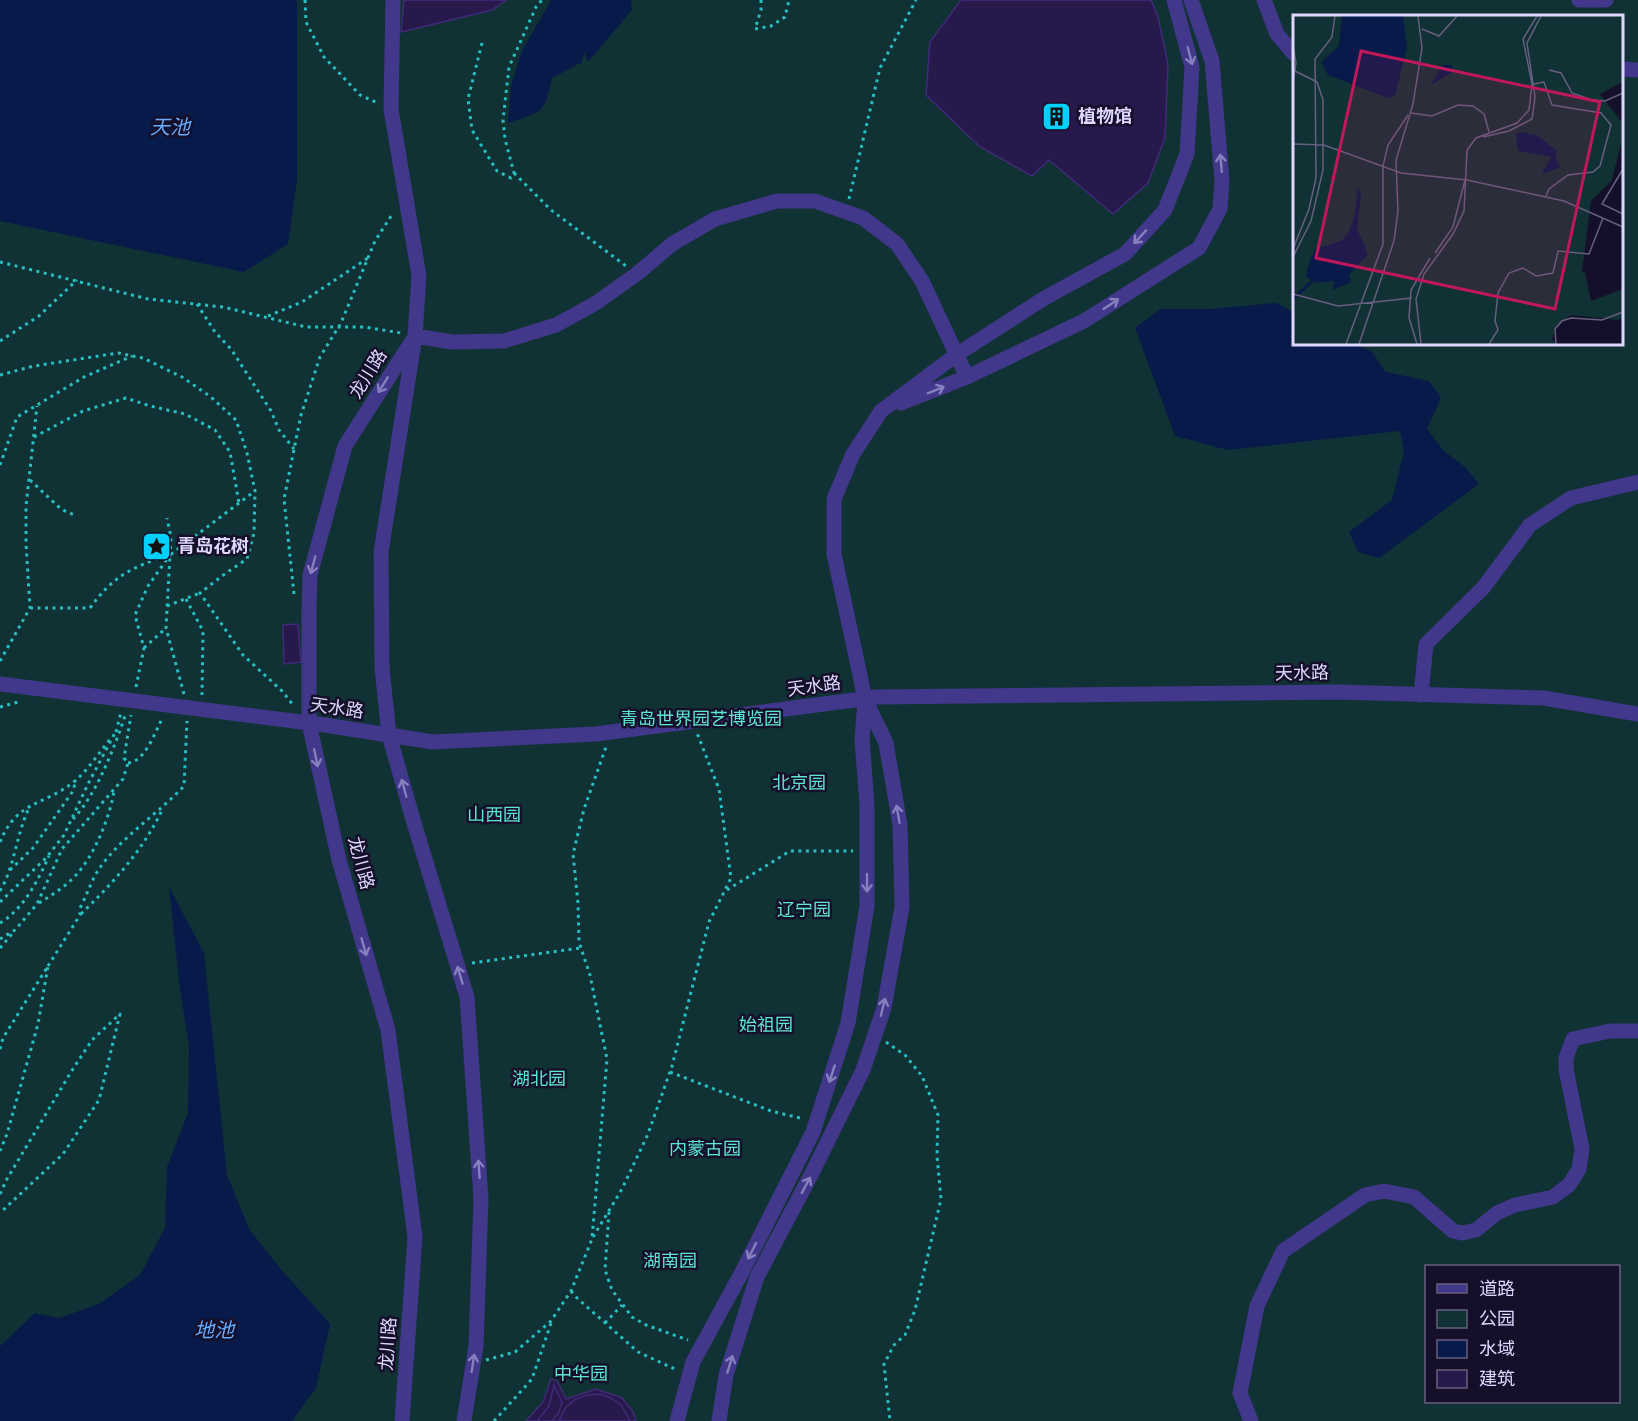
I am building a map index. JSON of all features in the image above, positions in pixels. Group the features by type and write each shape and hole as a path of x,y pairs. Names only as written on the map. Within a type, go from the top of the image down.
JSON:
{"street":[{"path":"393,0 391,110 419,276 415,336 381,552 382,668 389,735 467,997 482,1199 476,1346 464,1421"},
{"path":"719,1421 726,1375 757,1277 863,1070 884,1008 902,907 900,825 886,743 865,699 834,554 834,499 853,454 881,411 956,355 1043,299 1125,254 1165,210 1187,154 1192,67 1174,0"},
{"path":"881,411 967,377 1084,321 1199,248 1220,209 1222,181 1212,61 1191,0"},
{"path":"1264,0 1277,34 1293,53"},
{"path":"1578,0 1606,0"},
{"path":"1623,69 1638,70"},
{"path":"415,336 452,342 504,341 556,325 596,303 638,273 672,244 715,219 777,201 816,201 863,218 897,243 921,281 967,377"},
{"name":"龙川路","path":"402,1421 416,1236 388,1030 339,860 309,723 309,608 310,575 345,446 415,336"},
{"path":"1421,695 1426,644 1483,588 1530,525 1571,498 1638,482"},
{"name":"天水路","path":"0,684 309,723 432,742 610,732 865,699 1327,692 1544,698 1638,714"},
{"path":"677,1421 693,1362 742,1272 813,1132 848,1023 867,906 867,804 862,740 865,699"},
{"path":"1251,1421 1240,1393 1257,1306 1283,1251 1365,1195 1384,1191 1414,1197 1453,1231 1462,1233 1476,1230 1497,1213 1515,1204 1553,1197 1569,1185 1579,1169 1582,1149 1566,1069 1566,1058 1573,1039 1610,1031 1638,1031"}],"path":[{"path":"305,0 306,22 324,57 360,95 391,110"},
{"path":"543,0 536,7 510,67 503,120 505,139 514,173 550,210 631,270"},
{"path":"760,0 761,10 755,29 771,26 785,17 789,0"},
{"path":"846,212 880,68 916,0"},
{"path":"482,43 468,99 472,130 497,171 511,178 514,173"},
{"path":"309,608 297,602 292,590 284,500 301,415 320,357 341,323 375,241 406,193"},
{"path":"266,317 302,302 369,258"},
{"path":"0,262 148,299 223,306 306,327 365,327 415,336"},
{"path":"0,341 39,316 77,280"},
{"path":"197,304 215,332 231,350 271,411 279,430 294,449"},
{"path":"0,375 74,358 118,353 143,358 182,377 211,397 236,420 248,453 255,491 254,533 247,559 200,593 167,606"},
{"path":"0,465 17,417 84,377 132,356"},
{"path":"34,437 83,411 126,399 185,414 215,430 230,452 239,503"},
{"path":"0,661 30,608 26,506 37,406"},
{"path":"30,480 61,509 74,515"},
{"path":"69,823 84,804 100,775 130,701 144,648 135,615 148,586 170,555 255,491"},
{"path":"167,519 171,537 166,628 194,709"},
{"path":"30,608 90,608 103,590 137,565 170,555"},
{"path":"200,593 243,655 282,691 309,723"},
{"path":"80,915 80,908 99,869 184,786 203,631 186,599"},
{"path":"144,648 166,628"},
{"path":"128,763 124,758 130,701"},
{"path":"128,763 133,763 140,758 168,705"},
{"path":"494,1421 532,1379 551,1321 571,1291 592,1239 622,1189 648,1134 670,1072 709,922 731,878 719,789 693,722"},
{"path":"0,842 6,827 14,817 76,780 118,730"},
{"path":"0,923 22,903 41,874 118,730"},
{"path":"592,1239 607,1059 590,975 580,948 573,854 584,809 610,732"},
{"path":"0,948 37,904 62,849 123,779 128,763"},
{"path":"10,870 33,848 73,790 76,780"},
{"path":"37,904 77,875 90,857 112,802 114,788"},
{"path":"0,891 10,870 21,824 30,806"},
{"path":"0,1049 3,1038 80,915 139,850 152,831 164,806"},
{"path":"0,831 6,827"},
{"path":"0,902 52,851"},
{"path":"725,891 790,851 867,851"},
{"path":"0,939 15,930"},
{"path":"457,965 580,948"},
{"path":"0,1151 38,1024 48,966"},
{"path":"0,1194 92,1040 120,1014 99,1100 63,1154 0,1213"},
{"path":"875,1035 905,1055 922,1076 938,1115 937,1156 941,1199 915,1310 905,1335 894,1345 884,1364 890,1421"},
{"path":"670,1072 771,1111 816,1122"},
{"path":"609,1210 605,1270 612,1290 622,1305 632,1317 646,1325 702,1344"},
{"path":"571,1291 638,1352 689,1376"},
{"path":"605,1323 622,1305"},
{"path":"473,1364 515,1352 551,1321"}],"green space":[{"name":"青岛世界园艺博览园","path":"0,0 1638,0 1638,1421 0,1421"}],"water":[{"name":"天池","path":"0,0 297,0 297,180 288,244 244,272 0,221"},
{"path":"551,0 631,0 632,10 588,62 584,52 582,62 552,78 547,99 540,110 535,114 508,123 511,86 522,51"},
{"path":"1276,303 1293,312 1293,345 1357,345 1372,352 1386,372 1429,381 1441,398 1427,429 1444,451 1465,467 1479,484 1379,558 1358,552 1349,532 1392,500 1404,452 1400,431 1228,450 1175,436 1135,328 1161,309 1211,309"},
{"name":"地池","path":"169,887 204,953 227,1175 249,1229 279,1267 330,1324 316,1388 292,1421 0,1421 0,1346 35,1313 59,1318 99,1304 140,1275 165,1228 167,1167 188,1113 189,1045 180,990"}],"building":[{"path":"404,0 506,0 492,10 401,32"},
{"name":"植物馆","path":"961,0 1151,0 1158,17 1168,64 1165,138 1148,183 1113,214 1049,160 1032,176 979,146 926,95 930,42"},
{"path":"298,624 301,662 284,664 283,625"},
{"path":"551,1379 557,1381 566,1399 596,1389 622,1398 633,1412 636,1421 526,1421 543,1402"},
{"path":"554,1385 562,1402 558,1414 552,1421 537,1421 549,1406"},
{"path":"600,1394 621,1405 630,1421 559,1421 566,1407 576,1399"}],"place":[{"name":"植物馆","path":"1057,116"},
{"name":"青岛花树","path":"156,546"}],"park label":[{"name":"北京园","path":"799,783"},
{"name":"山西园","path":"494,815"},
{"name":"辽宁园","path":"804,910"},
{"name":"始祖园","path":"766,1025"},
{"name":"湖北园","path":"539,1079"},
{"name":"内蒙古园","path":"705,1149"},
{"name":"湖南园","path":"670,1261"},
{"name":"中华园","path":"581,1374"}]}
